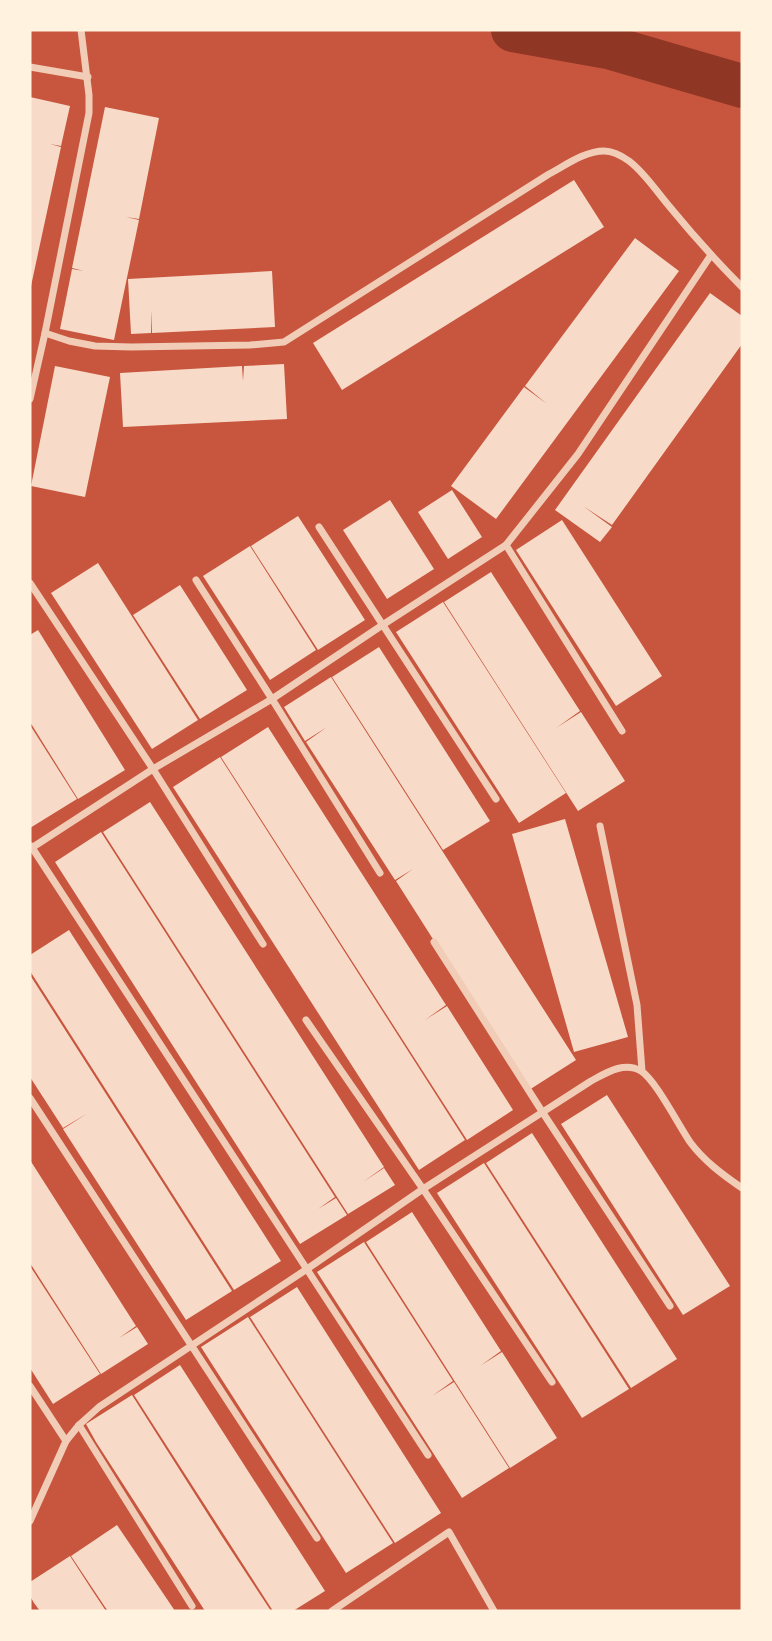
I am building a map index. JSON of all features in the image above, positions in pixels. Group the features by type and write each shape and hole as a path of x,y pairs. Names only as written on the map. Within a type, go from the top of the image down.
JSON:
{"street":[{"path":"30,399 89,113 88,77 81,30"},
{"path":"30,67 88,77"},
{"path":"45,333 94,346 131,348 284,342 549,174 580,158 605,151 617,153 643,173 710,255 742,287"},
{"path":"428,1455 31,847 153,769 272,699 506,545 578,453 710,255"},
{"path":"319,527 496,799"},
{"path":"506,545 622,731"},
{"path":"196,580 380,873"},
{"path":"30,583 33,595 153,769 263,944"},
{"path":"600,826 637,1004 642,1071 692,1145 716,1170 742,1188"},
{"path":"434,942 670,1306"},
{"path":"306,1020 552,1382"},
{"path":"30,1521 66,1441 99,1407 423,1189 591,1081 617,1068 642,1071"},
{"path":"30,1098 317,1538"},
{"path":"30,1386 66,1441"},
{"path":"79,1425 192,1606"},
{"path":"332,1611 449,1532 494,1611"}],"building":[{"path":"30,97 70,106 61,146 50,144 61,147 31,286"},
{"path":"105,107 159,118 139,219 126,217 139,220 114,340 60,329 72,269 84,271 72,268"},
{"path":"574,180 604,227 342,390 313,343"},
{"path":"635,238 679,271 496,519 451,486 524,387 547,404 525,386"},
{"path":"272,271 275,327 152,333 151,310 151,333 131,334 128,279"},
{"path":"710,293 742,316 742,344 612,525 583,506 612,527 600,542 555,510"},
{"path":"284,364 287,419 123,427 120,373 242,366 243,381 244,366"},
{"path":"55,366 110,377 85,497 31,486"},
{"path":"452,490 482,537 448,559 418,512"},
{"path":"390,500 434,569 387,599 343,530"},
{"path":"298,516 365,620 318,650 251,546"},
{"path":"562,520 662,676 616,706 516,550"},
{"path":"250,546 316,650 270,680 203,576"},
{"path":"98,563 198,720 152,749 51,593"},
{"path":"491,572 580,711 556,728 581,712 625,781 578,811 444,602"},
{"path":"180,585 247,690 200,719 133,615"},
{"path":"443,602 566,793 519,823 396,632"},
{"path":"38,630 125,770 78,799 30,722 30,635"},
{"path":"379,647 490,821 443,850 332,677"},
{"path":"331,677 576,1060 529,1090 396,881 413,869 395,880 306,742 327,727 305,741 284,707"},
{"path":"30,725 77,799 30,828"},
{"path":"268,727 446,1005 425,1020 447,1006 513,1110 467,1140 221,757"},
{"path":"220,757 465,1140 419,1170 173,787"},
{"path":"150,802 384,1167 363,1182 384,1168 395,1185 348,1214 103,832"},
{"path":"565,819 628,1037 574,1052 512,834"},
{"path":"101,832 335,1197 318,1209 336,1198 347,1215 300,1244 55,862"},
{"path":"69,930 281,1261 234,1290 30,971 30,955"},
{"path":"30,975 232,1291 186,1320 63,1129 88,1113 63,1128 30,1077"},
{"path":"607,1095 730,1286 683,1315 561,1124"},
{"path":"532,1133 677,1359 631,1388 486,1163"},
{"path":"30,1160 136,1326 119,1338 137,1327 148,1344 101,1374 30,1263"},
{"path":"484,1163 629,1389 582,1418 437,1193"},
{"path":"412,1212 501,1351 480,1366 502,1352 557,1438 510,1468 366,1242"},
{"path":"364,1242 453,1381 432,1396 454,1382 509,1468 462,1498 317,1272"},
{"path":"30,1266 100,1374 53,1404 30,1368"},
{"path":"297,1287 441,1513 395,1543 250,1317"},
{"path":"248,1317 393,1543 346,1573 201,1347"},
{"path":"180,1365 325,1591 293,1611 273,1611 134,1395"},
{"path":"132,1395 271,1611 205,1611 96,1442 86,1424"},
{"path":"117,1525 175,1611 108,1611 105,1607 71,1556"},
{"path":"70,1556 106,1611 40,1611 34,1603 30,1596 30,1582"}],"waterway":[{"path":"513,30 608,47 742,86"}]}
